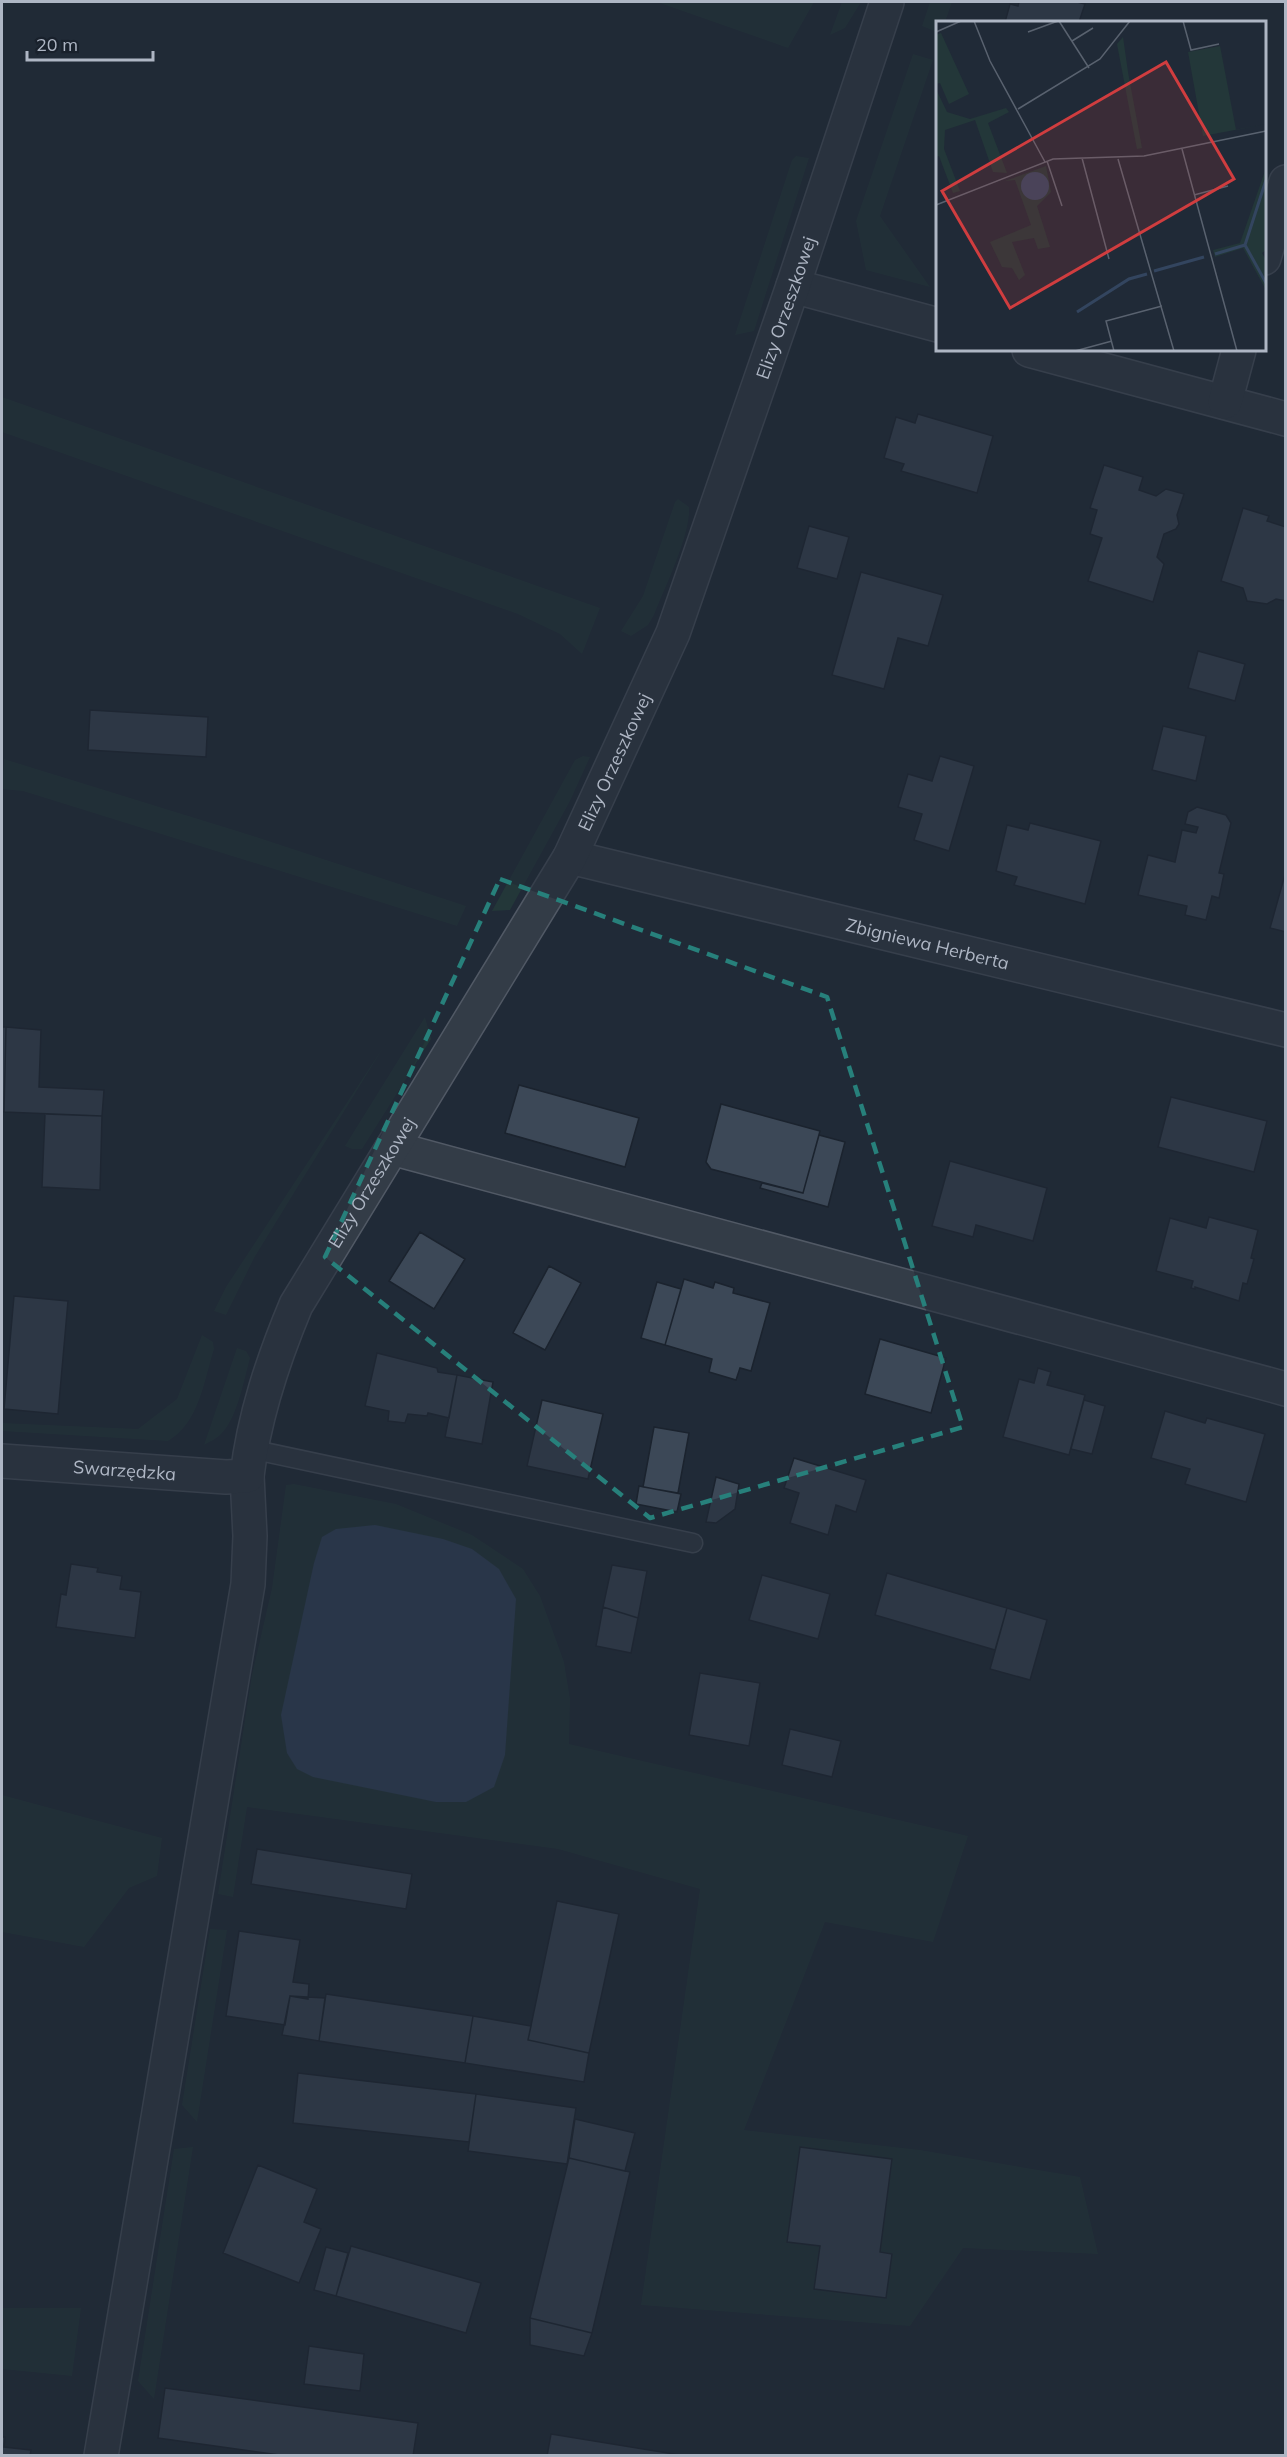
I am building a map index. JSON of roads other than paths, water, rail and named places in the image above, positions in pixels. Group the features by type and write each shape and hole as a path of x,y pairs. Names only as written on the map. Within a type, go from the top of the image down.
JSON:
{"street":[{"name":"Elizy Orzeszkowej","path":"101,2456 248,1584 249,1463 265,1391 280,1344 296,1305 570,857 673,633 793,286 887,2"},
{"path":"1266,251 1286,182"},
{"path":"793,286 936,324"},
{"path":"1033,351 1286,419"},
{"path":"1225,402 1239,351"},
{"name":"Zbigniewa Herberta","path":"570,857 1286,1029"},
{"path":"392,1148 1286,1389"},
{"name":"Swarzędzka","path":"2,1461 226,1477 249,1463"}],"lane":[{"path":"249,1463 693,1543"}],"water":[{"path":"375,1525 443,1539 472,1549 499,1569 516,1599 505,1755 494,1787 466,1802 436,1802 313,1777 297,1769 287,1753 281,1715 314,1563 322,1537 336,1529"}]}
